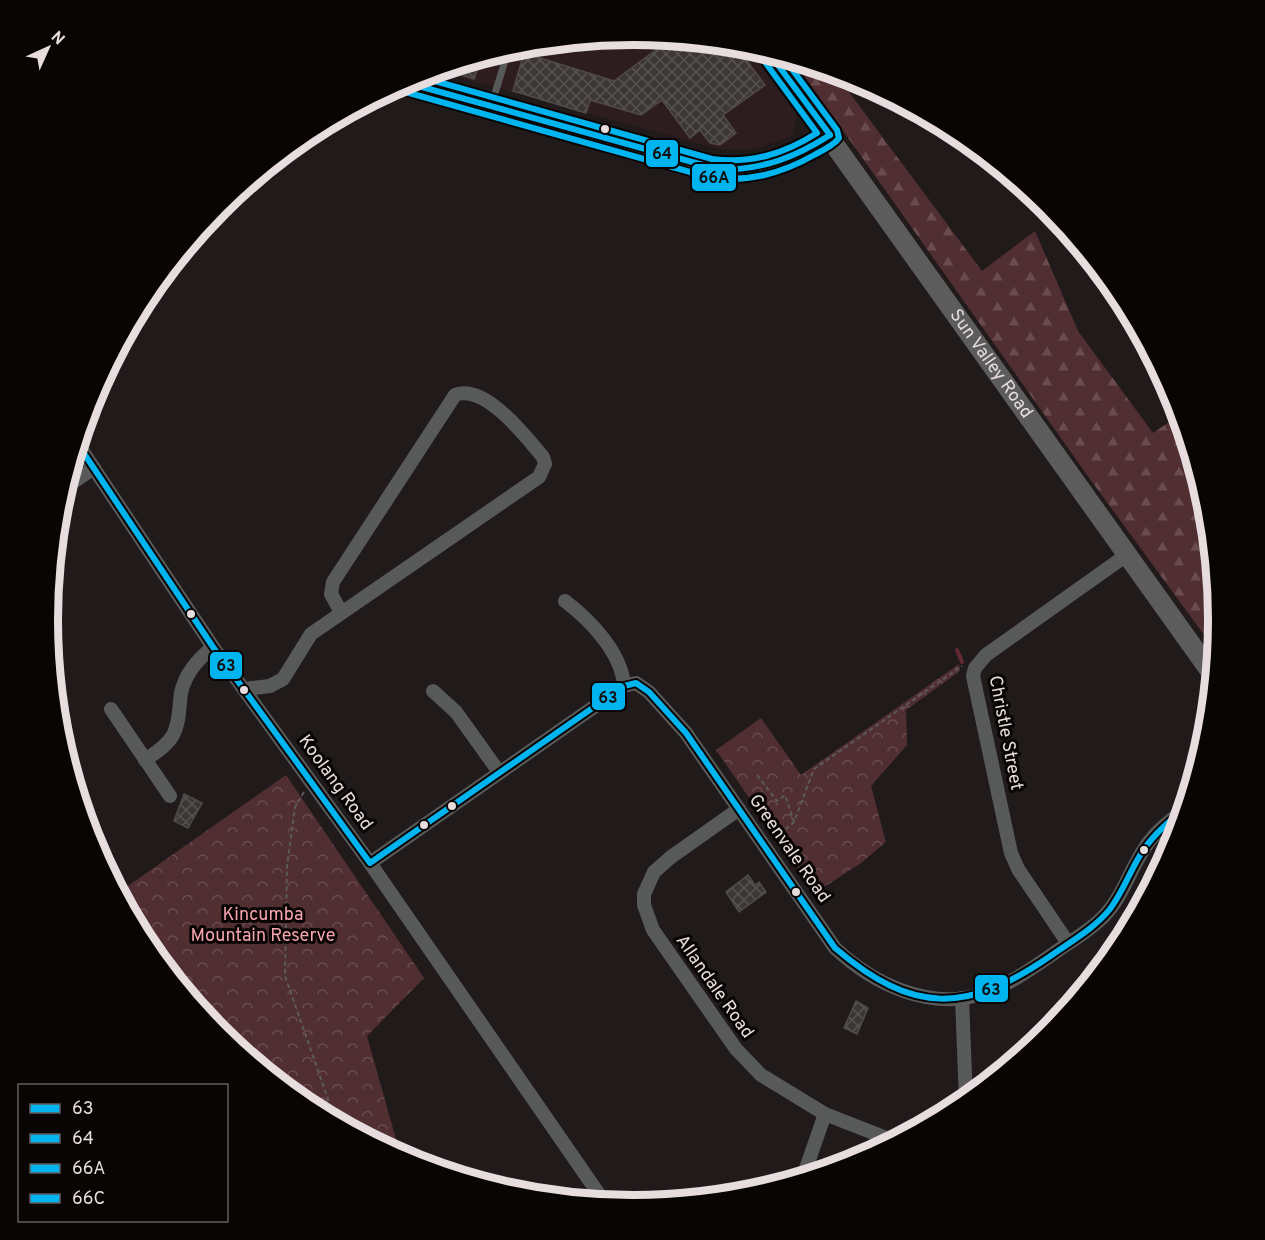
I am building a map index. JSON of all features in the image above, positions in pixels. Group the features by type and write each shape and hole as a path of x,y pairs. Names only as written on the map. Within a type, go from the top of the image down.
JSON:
{"street":[{"name":"Sun Valley Road","path":"777,64 1205,664"},
{"path":"420,86 722,170 770,167 801,154 830,135"},
{"path":"244,689 270,686 283,679 294,666 307,637 539,477 545,464 543,457 510,417 471,393 455,395 333,582 331,594 341,612"},
{"name":"Koolang Road","path":"83,452 213,646 370,863 599,1194"},
{"path":"75,481 94,468"},
{"name":"Christle Street","path":"1068,943 1018,869 1011,853 973,676 977,665 986,655 1128,554"},
{"path":"370,863 624,686 624,674 612,653 585,616 565,601"},
{"path":"145,760 172,737 187,677 201,657 213,646"},
{"name":"Greenvale Road","path":"624,686 632,682 640,685 686,733 835,948 851,963 873,978 905,992 962,998 983,994 1009,983 1103,917 1117,900 1152,837 1171,821"},
{"path":"433,691 456,712 499,772"},
{"path":"111,709 170,796"},
{"name":"Allandale Road","path":"739,810 662,864 650,880 644,894 644,905 653,930 746,1062 761,1076 825,1114 884,1137"},
{"path":"962,998 966,1088"},
{"path":"806,1167 825,1114"}],"lane":[{"path":"491,106 505,60"}],"path":[{"path":"764,846 794,822 814,769 961,666 977,665"},
{"path":"757,776 777,801 785,795 794,822"},
{"path":"312,783 298,799 295,807 286,866 285,976 331,1110"}],"shaded area":[{"path":"595,46 670,46 755,59 797,115 792,136 755,149 719,149 450,75 520,56"}],"green space":[{"path":"801,71 844,86 982,271 1035,231 1078,331 1153,433 1172,420 1188,471 1203,545 1208,620 1207,639 1087,475"},
{"path":"959,664 960,671 906,710 907,745 871,786 886,842 861,863 815,893 716,750 761,718 801,775"},
{"name":"Kincumba Mountain Reserve","path":"286,775 424,978 367,1036 398,1145 345,1118 313,1098 282,1076 226,1027 176,970 154,939 125,888"}],"building":[{"path":"662,46 670,46 743,56 765,85 723,115 736,133 720,145 710,143 700,130 690,138 662,100 641,115 590,100 586,113 513,91 523,55 529,55 614,81"},
{"path":"478,67 474,79 457,73"},
{"path":"184,794 202,803 188,828 174,821"},
{"path":"748,875 755,885 759,882 766,892 739,912 726,892"},
{"path":"856,1001 868,1008 857,1034 844,1028"}],"waterway":[{"path":"957,650 962,662"}],"transit line":[{"name":"66C","path":"434,81 712,159 740,160 780,152 817,133 764,61"},
{"name":"64","path":"777,64 830,135"},
{"name":"66A","path":"405,92 708,177 736,179 764,175 790,167 825,149 839,138 837,130 791,68"},
{"name":"64","path":"419,86 721,170 765,165 778,161 830,135"},
{"name":"63","path":"83,452 213,647 370,863 624,686 636,683 649,692 686,733 835,948 863,970 890,986 915,995 940,999 966,996 992,989 1049,957 1089,929 1110,909 1139,857 1153,838 1171,820"}]}
